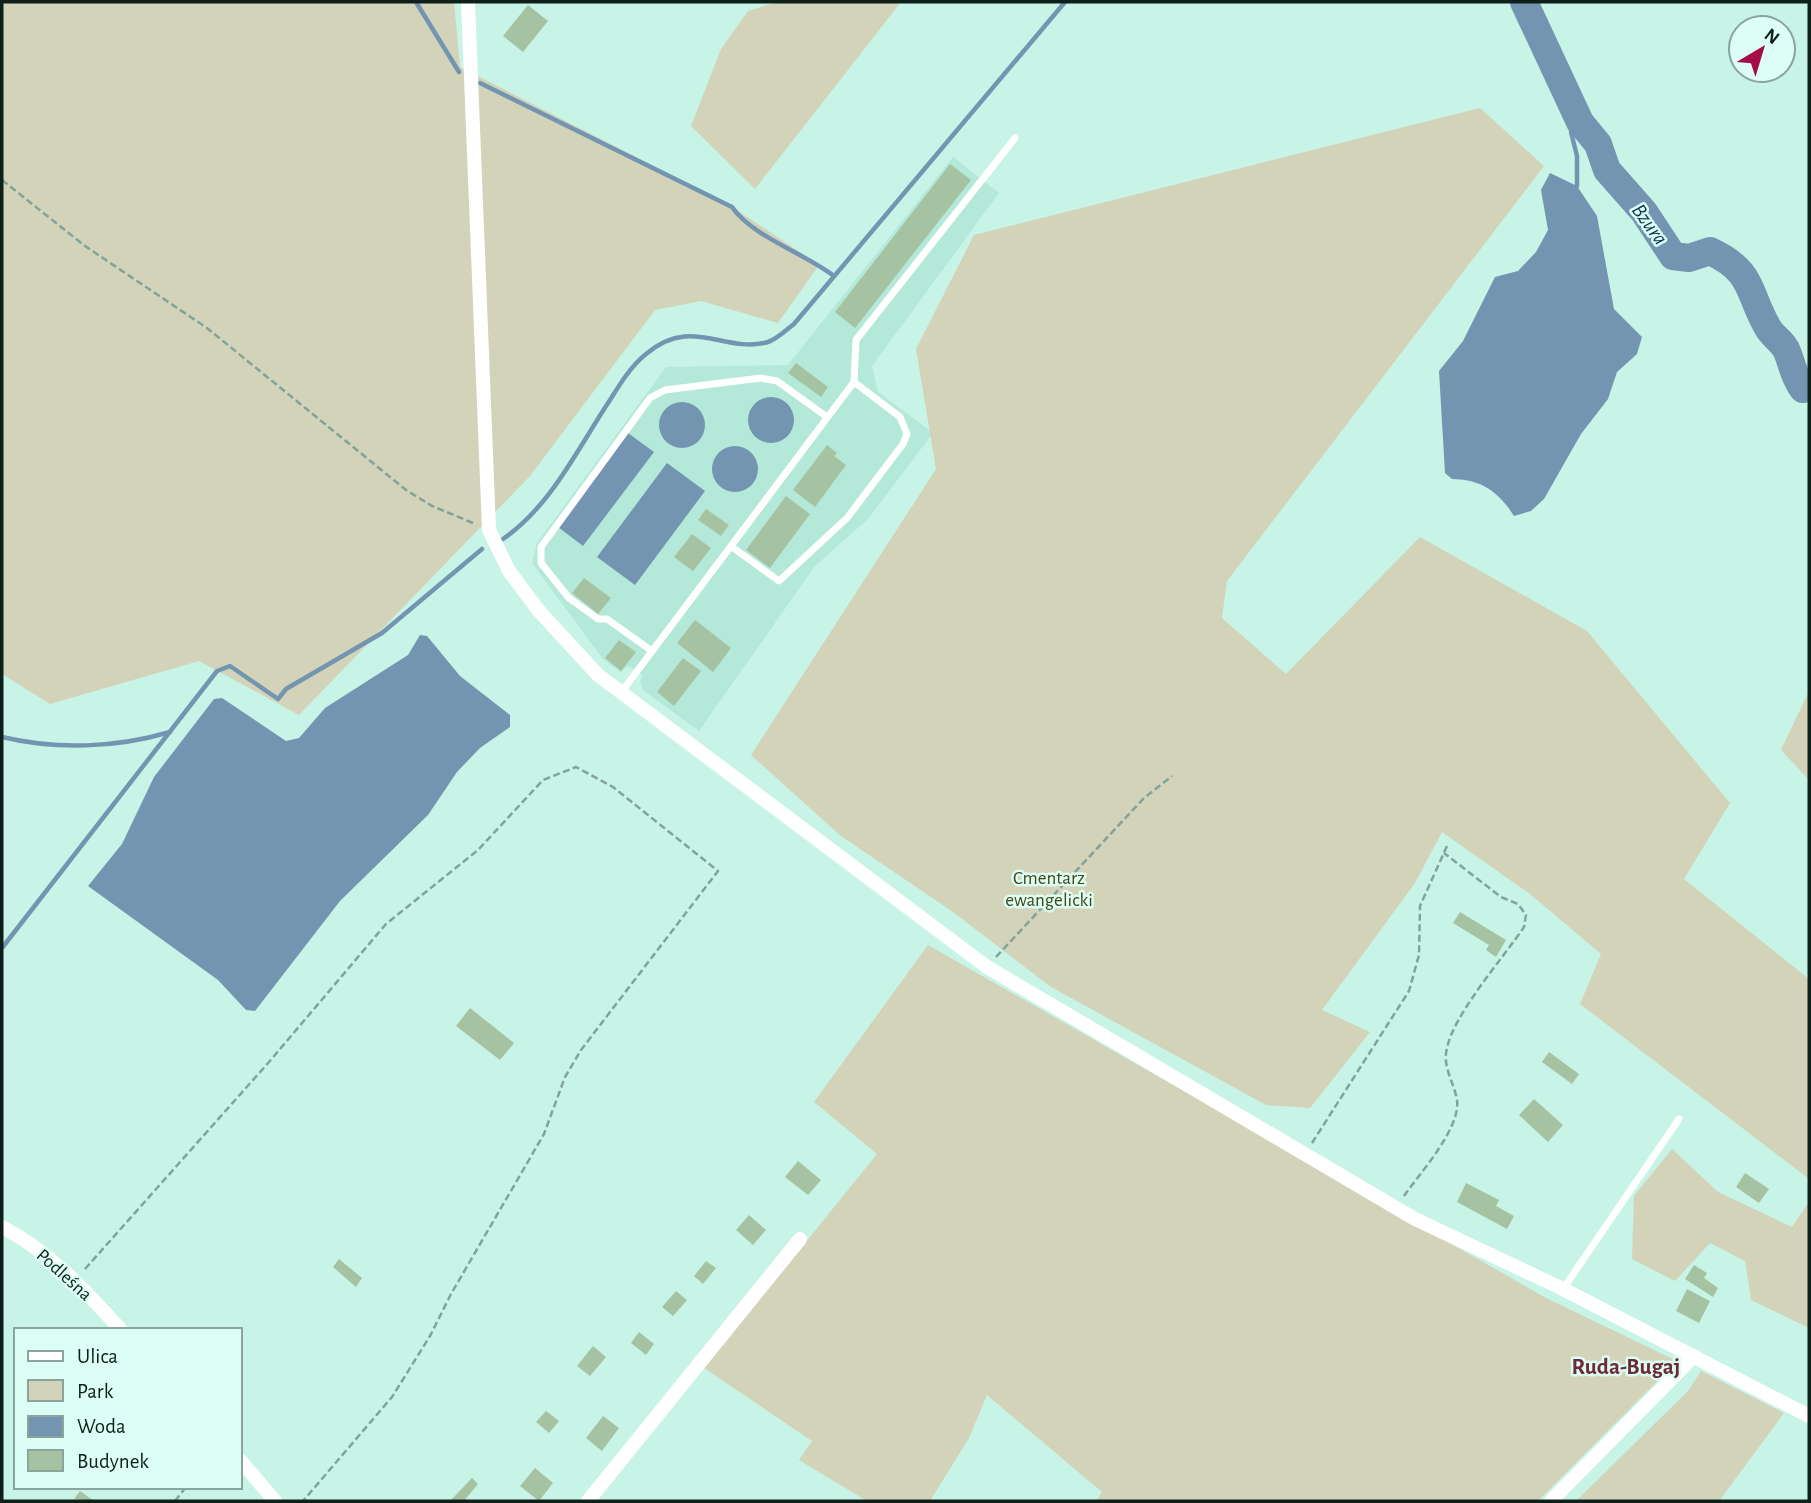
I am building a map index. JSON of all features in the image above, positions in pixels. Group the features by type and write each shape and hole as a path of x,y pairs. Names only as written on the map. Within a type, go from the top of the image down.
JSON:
{"street":[{"path":"468,2 489,530 509,571 539,611 598,675 987,967 1396,1208 1563,1289 1809,1416"},
{"name":"Podleśna","path":"2,1227 23,1238 76,1280 119,1328"},
{"path":"589,1501 800,1239"},
{"path":"1551,1501 1695,1356"},
{"path":"242,1462 275,1501"}],"lane":[{"path":"620,694 854,382 856,340 1014,138"},
{"path":"652,651 607,619 597,619 569,598 541,563 541,547 650,398 664,390 761,378 777,381 827,417"},
{"path":"732,547 779,581 848,518 907,434 906,425 900,417 854,382"},
{"path":"1563,1289 1679,1119"}],"path":[{"path":"2,180 85,246 207,328 406,490 432,506 489,530"},
{"path":"76,1280 269,1062 386,924 478,850 544,780 576,767 612,786 718,872 581,1050 565,1077 544,1135 450,1294 430,1336 392,1397 303,1501"},
{"path":"987,967 1144,798 1172,776"},
{"path":"1305,1154 1409,991 1419,955 1420,906 1447,846"},
{"path":"1396,1208 1450,1130 1457,1112 1457,1099 1445,1064 1451,1035 1524,927 1526,915 1518,904 1501,897 1444,853"}],"shaded area":[{"path":"953,157 999,193 872,366 878,392 933,433 868,519 815,566 699,731 643,690 640,681 643,676 629,666 620,672 603,659 532,563 537,543 666,367 788,365"}],"green space":[{"path":"2,2 454,2 460,67 728,204 819,265 778,323 701,301 655,310 530,476 299,715 199,661 50,704 2,674"},
{"path":"777,2 901,2 755,189 691,126 721,49 748,11"},
{"name":"Cmentarz ewangelicki","path":"1480,108 1544,166 1227,581 1222,618 1286,674 1420,537 1587,631 1730,803 1684,879 1809,979 1809,1179 1580,1004 1601,954 1530,894 1442,832 1415,883 1322,1010 1370,1032 1310,1108 1266,1105 1051,987 953,912 841,836 751,755 936,469 916,349 974,235"},
{"path":"1809,691 1809,780 1781,750"},
{"path":"928,945 1546,1298 1677,1361 1538,1501 1096,1501 1102,1492 987,1395 969,1438 930,1501 867,1501 799,1460 812,1441 704,1368 877,1154 814,1102"},
{"path":"1672,1149 1718,1192 1792,1227 1809,1202 1809,1328 1751,1300 1745,1261 1710,1243 1675,1281 1632,1259 1634,1196"},
{"path":"1701,1371 1784,1413 1719,1501 1576,1501 1688,1391"}],"water":[{"path":"1550,173 1577,186 1597,216 1614,309 1642,337 1637,354 1617,372 1608,399 1581,434 1544,499 1531,511 1514,516 1502,500 1480,484 1452,479 1445,473 1439,371 1463,341 1495,277 1518,271 1536,252 1548,230 1541,190"},
{"path":"771,397 787,404 794,420 787,436 771,443 755,436 748,420 755,404"},
{"path":"682,402 698,409 705,425 698,441 682,448 666,441 659,425 666,409"},
{"path":"628,433 654,452 583,546 558,527"},
{"path":"735,446 751,453 758,469 751,485 735,492 719,485 712,469 719,453"},
{"path":"667,463 705,491 635,585 597,557"},
{"path":"420,635 427,636 460,676 510,715 510,727 480,748 457,772 428,815 340,901 255,1011 246,1010 218,980 88,886 122,844 154,777 214,699 222,698 286,741 299,738 325,708 408,655"}],"building":[{"path":"528,5 548,21 523,52 503,36"},
{"path":"950,164 971,180 855,328 835,312"},
{"path":"796,363 828,387 821,397 788,373"},
{"path":"827,445 837,453 834,456 846,465 815,507 793,490"},
{"path":"786,496 810,514 770,568 746,550"},
{"path":"706,509 729,525 721,536 698,520"},
{"path":"692,534 711,548 693,571 674,557"},
{"path":"584,578 611,598 598,614 572,593"},
{"path":"695,620 731,648 713,672 677,643"},
{"path":"619,640 636,652 621,671 605,658"},
{"path":"683,658 701,671 674,706 657,692"},
{"path":"1460,912 1506,940 1496,957 1486,950 1489,945 1453,923"},
{"path":"470,1008 514,1043 500,1060 456,1026"},
{"path":"1549,1052 1579,1074 1572,1084 1542,1062"},
{"path":"1534,1099 1563,1125 1548,1142 1519,1115"},
{"path":"798,1161 821,1180 808,1195 785,1177"},
{"path":"1745,1173 1769,1189 1759,1203 1736,1187"},
{"path":"1466,1183 1499,1200 1496,1206 1514,1216 1507,1229 1457,1202"},
{"path":"749,1215 766,1230 753,1245 736,1230"},
{"path":"339,1259 362,1278 356,1287 333,1267"},
{"path":"706,1261 716,1268 703,1284 694,1276"},
{"path":"1694,1265 1707,1273 1704,1278 1718,1288 1713,1297 1685,1279"},
{"path":"1687,1289 1710,1301 1699,1323 1676,1311"},
{"path":"676,1291 687,1300 673,1316 662,1307"},
{"path":"639,1332 654,1344 646,1355 631,1343"},
{"path":"593,1346 606,1357 590,1376 577,1366"},
{"path":"546,1411 559,1421 549,1433 536,1422"},
{"path":"603,1416 619,1428 602,1451 586,1438"},
{"path":"535,1468 553,1483 539,1501 520,1486"},
{"path":"472,1478 478,1484 464,1501 450,1501"},
{"path":"80,1491 94,1501 74,1499"}],"waterway":[{"path":"416,2 459,72"},
{"path":"503,539 520,526 550,493 622,382 646,354 678,337 693,336 752,344 768,342 794,324 1065,2"},
{"name":"Bzura","path":"1524,2 1580,122 1598,144 1607,170 1644,212 1673,256 1689,258 1710,251 1725,259 1743,275 1768,328 1786,350 1800,385 1803,389 1809,386"},
{"path":"480,83 732,207 741,218 766,236 834,276"},
{"path":"1577,186 1577,156 1571,132 1580,122"},
{"path":"2,948 217,671 230,666 278,699 286,689 382,633 482,549"},
{"path":"2,737 44,744 86,745 129,741 170,732"}],"district":[{"name":"Ruda-Bugaj","path":"1626,1366"}]}
